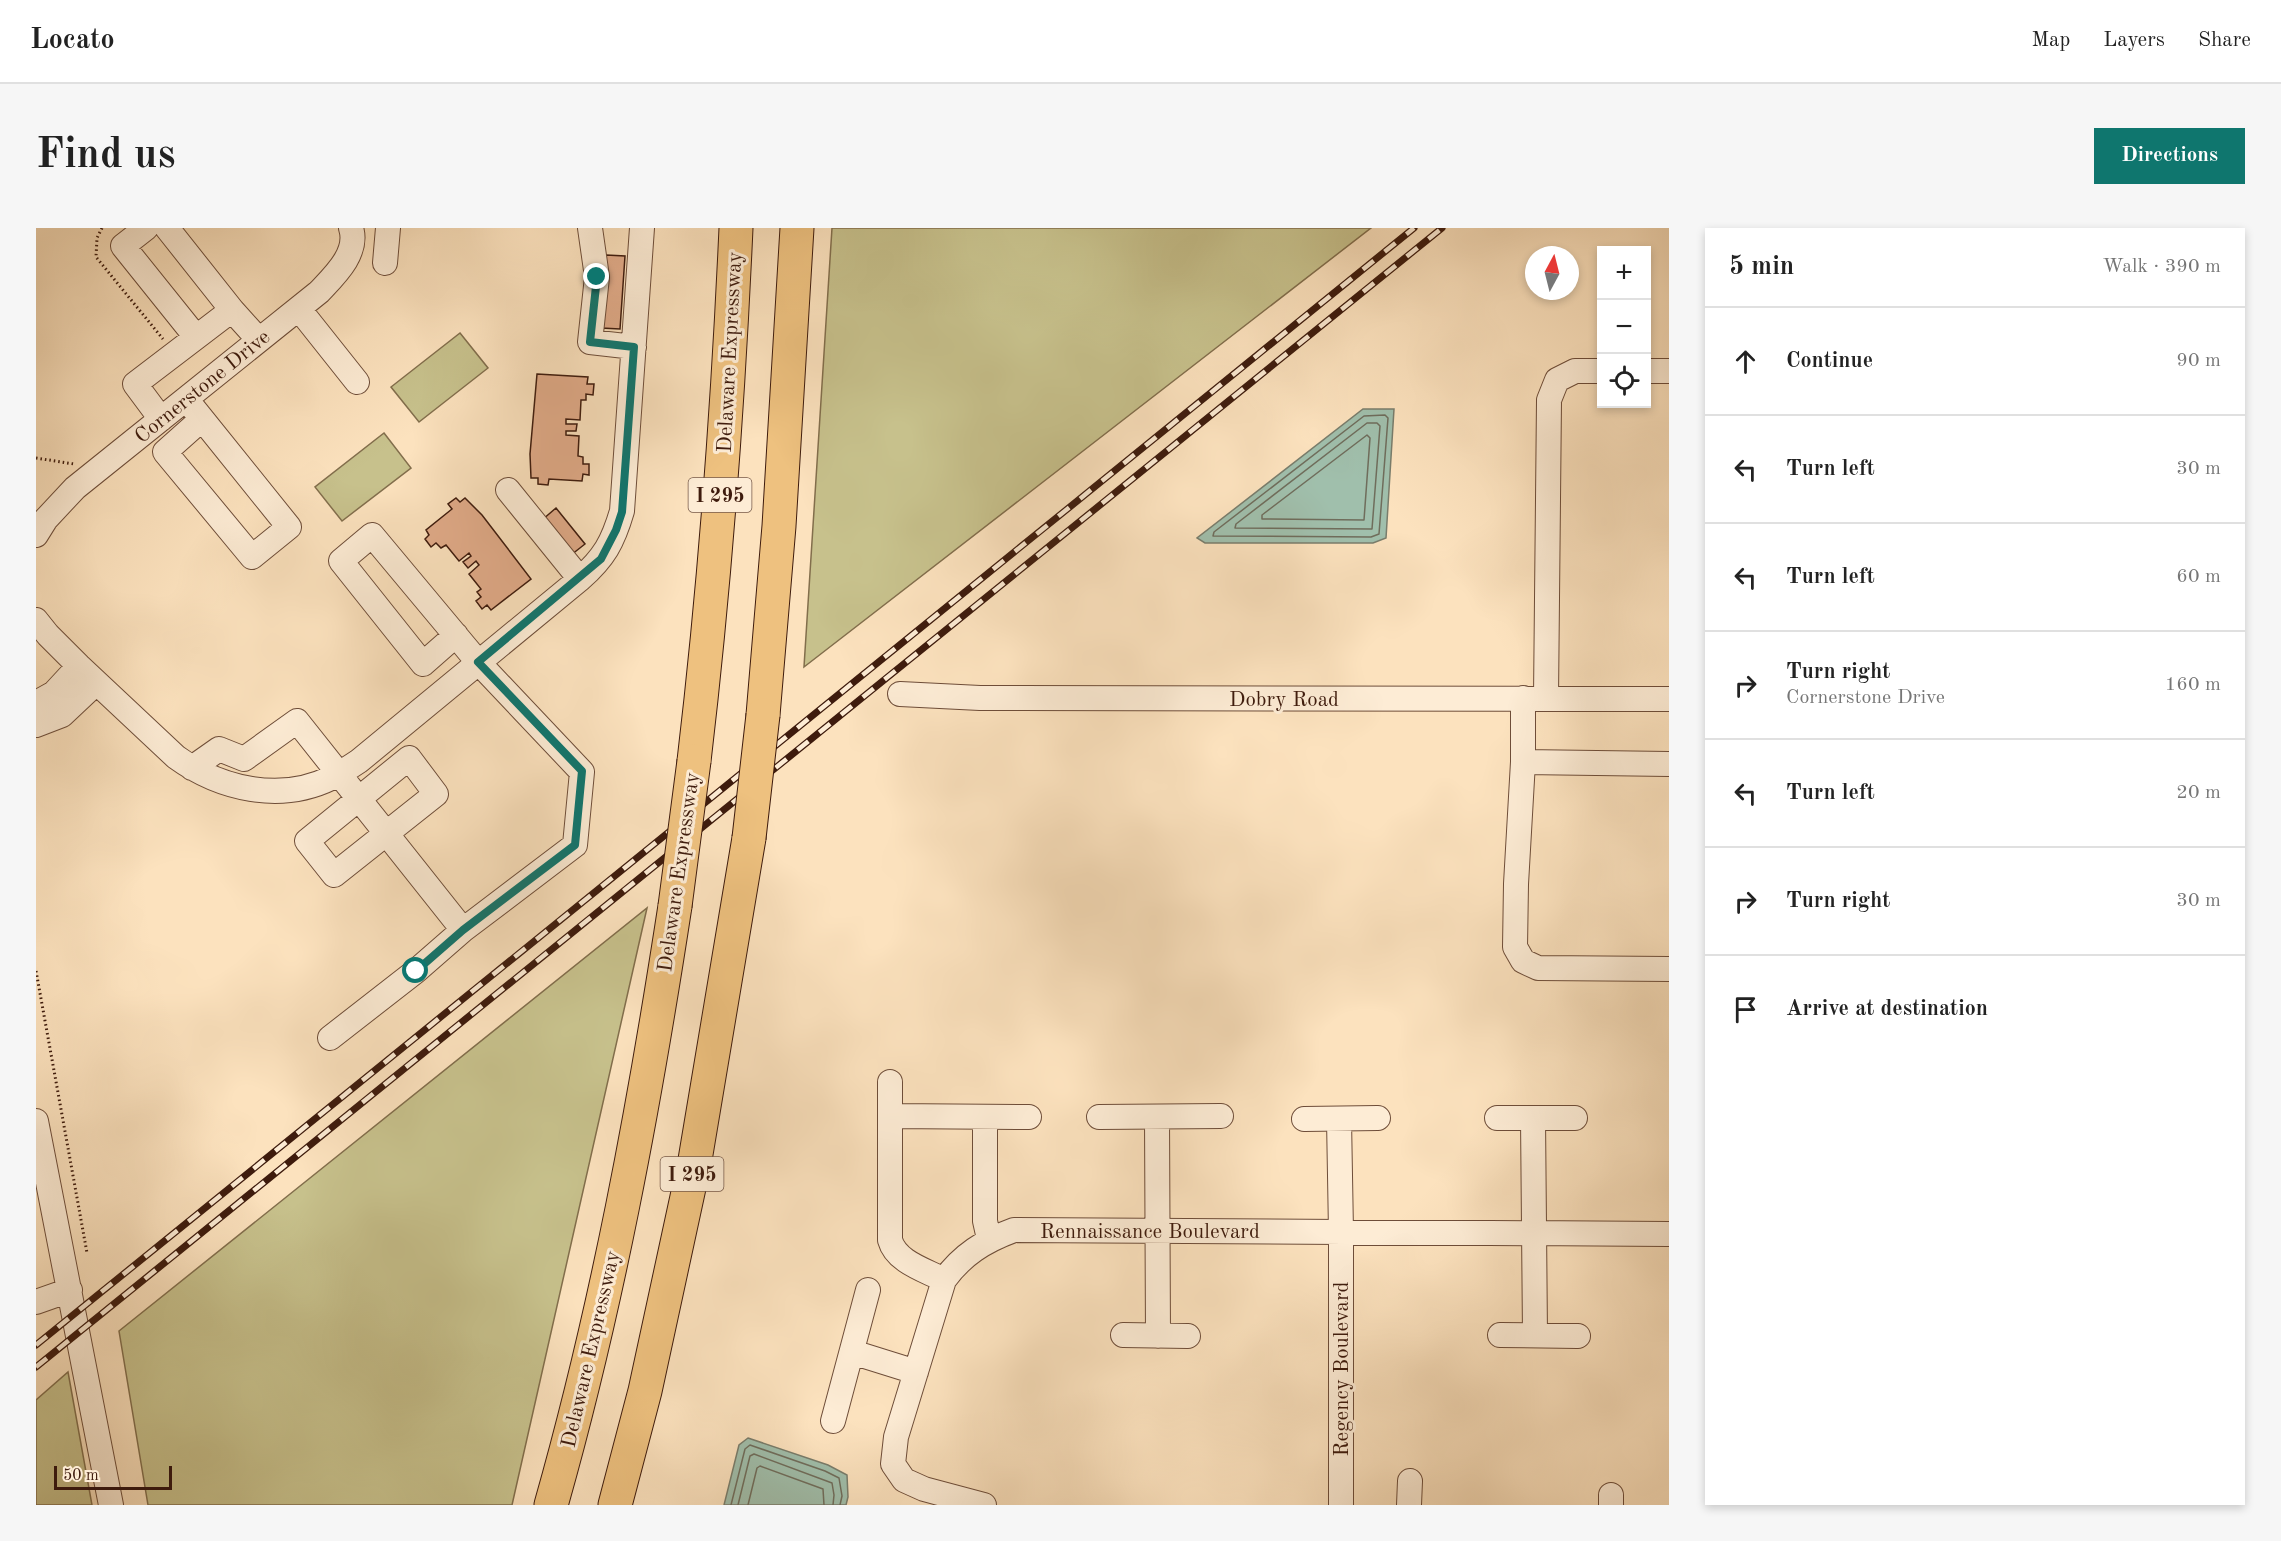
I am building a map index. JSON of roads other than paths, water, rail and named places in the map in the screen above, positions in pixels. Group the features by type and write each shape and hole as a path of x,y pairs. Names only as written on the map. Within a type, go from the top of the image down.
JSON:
{"highway":[{"name":"Delaware Expressway","path":"551,1505 603,1300 627,1189 675,906 705,665 717,534 731,342 736,228"},
{"name":"I 295","path":"615,1505 645,1390 695,1160 748,838 763,715 781,503 797,228"}],"street":[{"path":"146,228 123,246 196,337"},
{"path":"167,228 232,310 259,340"},
{"path":"385,263 388,228"},
{"path":"590,228 597,277 590,342 634,347"},
{"path":"36,620 79,666 176,756 192,768 214,779 241,788 281,790 308,786 340,773 359,761 580,579 607,551 622,512 642,228"},
{"name":"Cornerstone Drive","path":"36,535 44,510 75,488 299,309 338,271 350,251 352,229"},
{"path":"299,309 357,382"},
{"path":"161,419 135,384 232,310"},
{"path":"1597,371 1575,371 1557,380 1549,400 1534,698 1524,762 1515,947 1523,961 1538,968 1669,969"},
{"path":"1651,371 1669,371"},
{"path":"186,399 289,527 252,557 165,452 202,419"},
{"path":"508,490 580,579"},
{"path":"330,1038 416,971 463,930 575,845 582,771 478,662 456,635 372,535 341,561 423,664 456,635"},
{"path":"36,703 54,693 79,666"},
{"path":"36,725 63,715 96,682"},
{"name":"Dobry Road","path":"900,694 990,698 1669,699"},
{"path":"192,768 219,749 244,759 297,721 463,930"},
{"path":"409,758 436,794 334,875 307,841 359,797 409,758"},
{"path":"1524,762 1669,764"},
{"path":"890,1082 891,1240 893,1251 901,1258 944,1280"},
{"path":"890,1116 1029,1117"},
{"path":"1099,1117 1221,1116"},
{"path":"985,1117 985,1221 989,1239"},
{"path":"1157,1117 1158,1336"},
{"path":"1304,1119 1378,1118"},
{"path":"1497,1118 1575,1118"},
{"path":"1533,1118 1535,1335"},
{"name":"Regency Boulevard","path":"1339,1119 1341,1505"},
{"path":"36,1121 111,1505"},
{"name":"Rennaissance Boulevard","path":"984,1505 924,1489 904,1480 893,1464 896,1437 944,1280 956,1263 989,1239 1014,1230 1669,1234"},
{"path":"36,1302 70,1290"},
{"path":"833,1421 868,1290"},
{"path":"1123,1335 1188,1336"},
{"path":"1500,1335 1578,1336"},
{"path":"852,1352 916,1372"},
{"path":"1409,1505 1410,1480"}],"water":[{"path":"1363,409 1394,409 1386,538 1373,543 1205,543 1197,538"},
{"path":"748,1438 828,1465 847,1475 846,1505 724,1505 739,1445"}],"railway":[{"path":"36,1345 1414,228"},
{"path":"36,1367 1442,228"}]}
